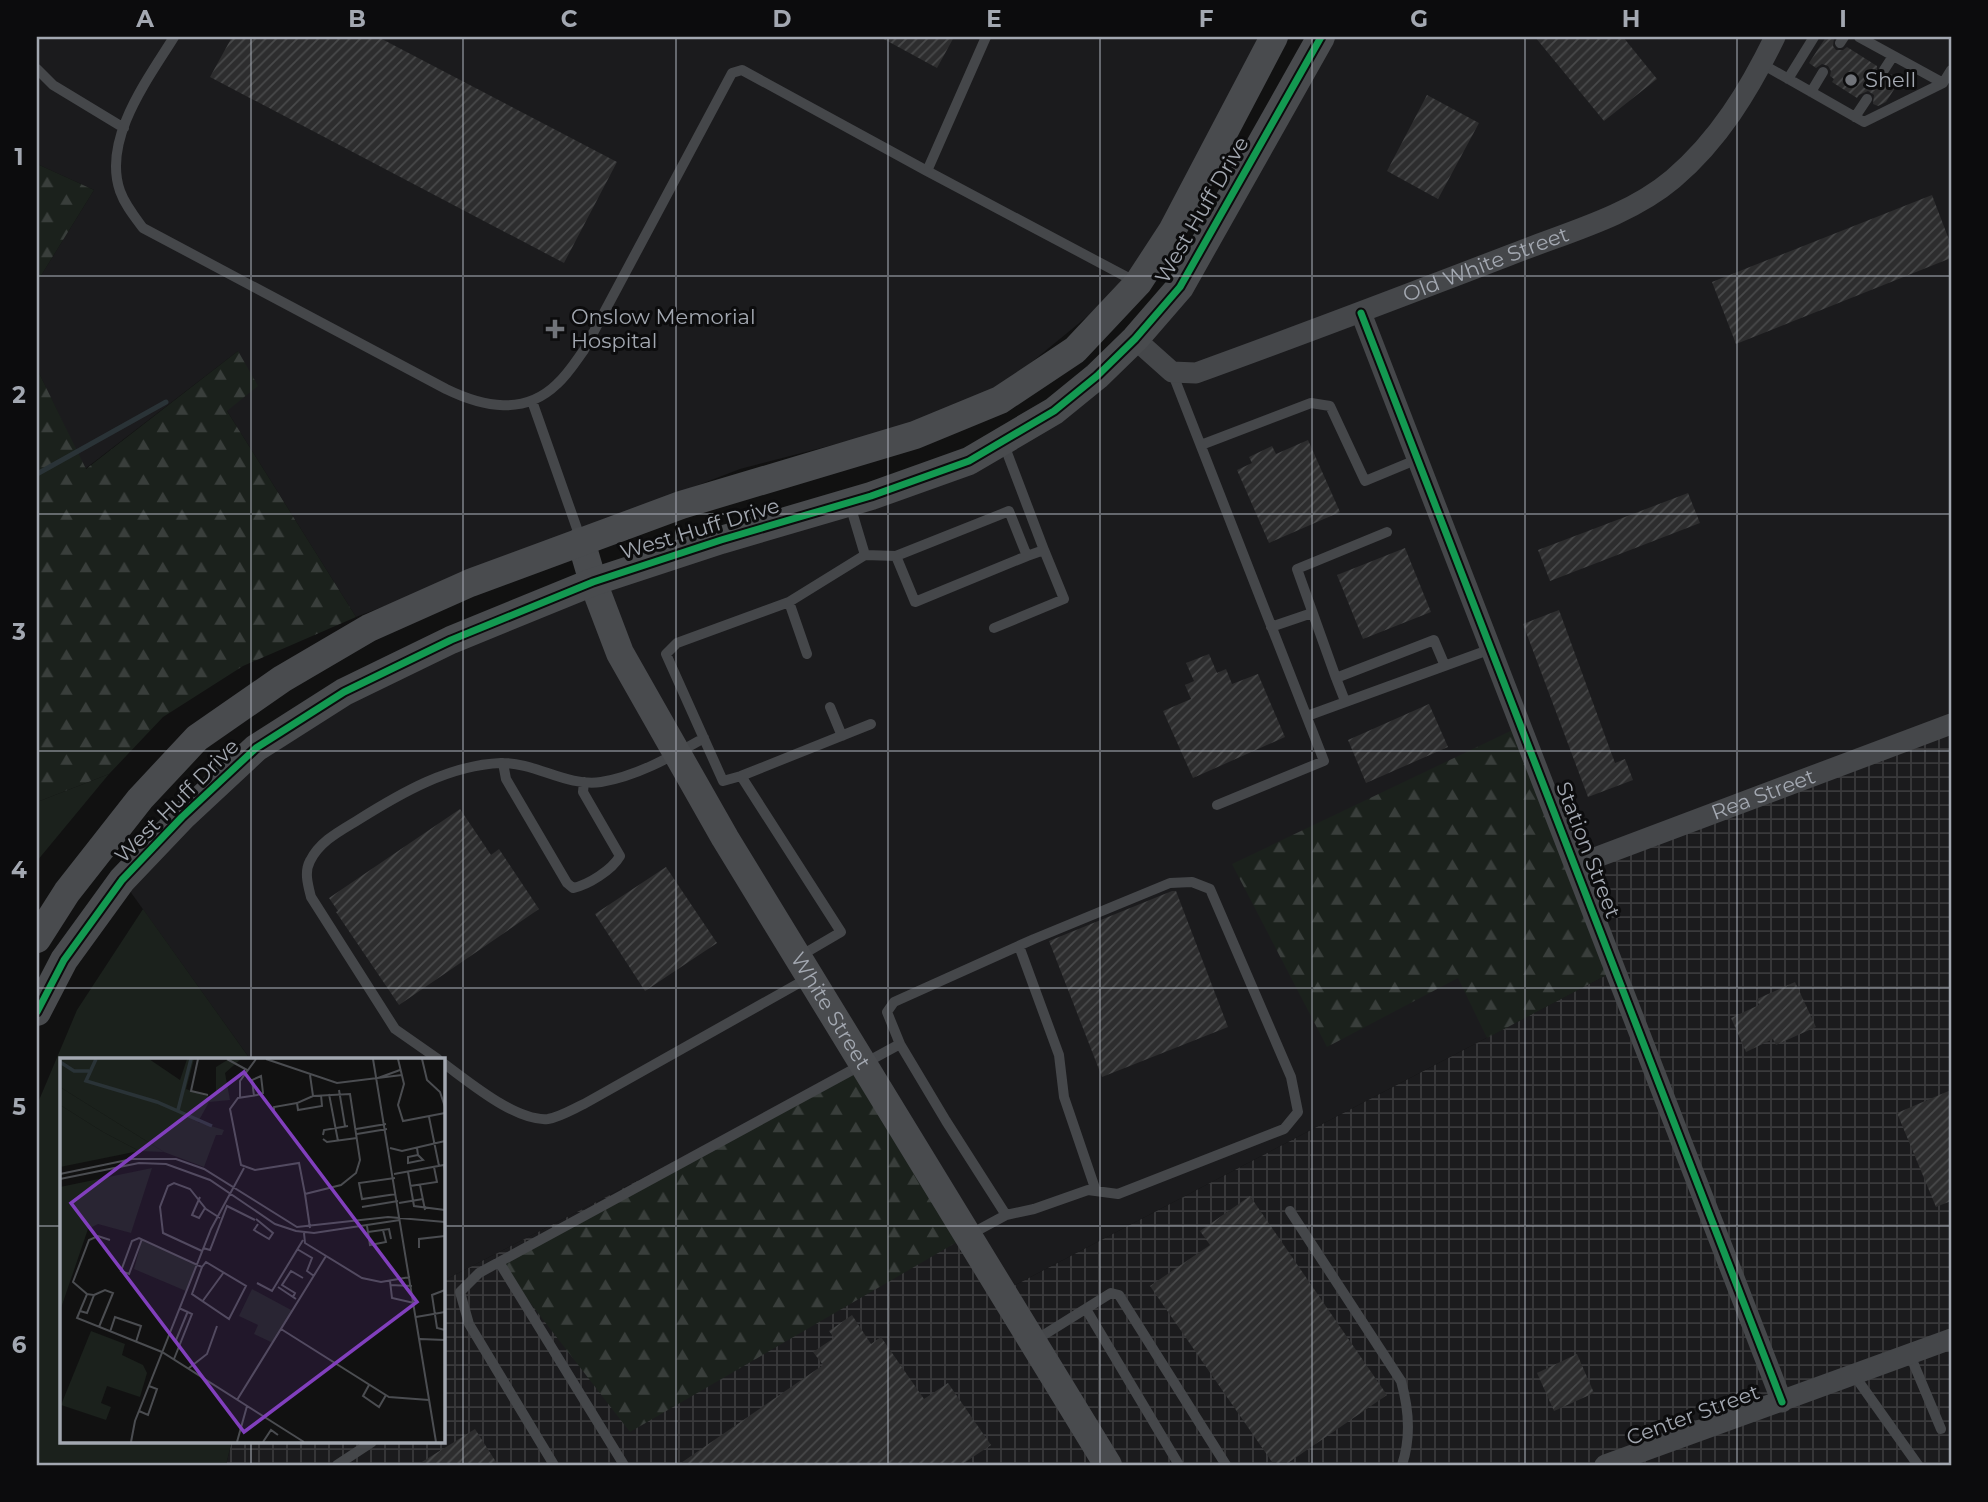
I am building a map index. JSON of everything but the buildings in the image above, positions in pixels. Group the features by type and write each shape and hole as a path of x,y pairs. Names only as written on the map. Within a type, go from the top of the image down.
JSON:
{"street":[{"name":"West Huff Drive","path":"37,939 67,892 140,799 197,738 282,679 369,628 470,583 681,505 915,435 1000,400 1075,351 1138,283 1172,231 1274,37"},
{"name":"West Huff Drive","path":"37,1012 64,960 122,880 182,817 256,748 344,692 451,640 593,582 850,502 969,461 1054,411 1097,376 1135,339 1180,287 1321,37"},
{"name":"Old White Street","path":"1172,372 1196,373 1361,313 1630,208 1673,179 1707,144 1731,115 1775,37"},
{"name":"Station Street","path":"1361,313 1782,1402"},
{"path":"1135,339 1172,372"},
{"name":"White Street","path":"582,541 593,582 620,653 676,753 1108,1465"},
{"name":"Rea Street","path":"1576,865 1951,724"},
{"name":"Center Street","path":"1605,1465 1951,1339"}],"lane":[{"path":"927,171 986,37"},
{"path":"1788,79 1814,37"},
{"path":"1860,37 1942,83"},
{"path":"168,38 117,143 116,163 120,190 128,208 143,228 473,402 498,407 532,401 557,385 584,350 732,73 742,71 1138,283"},
{"path":"1884,70 1893,56"},
{"path":"1762,64 1864,122 1942,83 1951,70"},
{"path":"37,69 53,85 124,128"},
{"path":"1811,92 1823,72"},
{"path":"1855,117 1867,99"},
{"path":"1172,372 1324,761 1217,805"},
{"path":"532,401 582,541"},
{"path":"1201,445 1311,403 1330,406 1365,481 1418,459"},
{"path":"994,628 1064,599 1003,442"},
{"path":"850,502 865,555"},
{"path":"871,724 723,781 666,654 677,642 789,602 865,555 896,556 1009,511 1027,556"},
{"path":"1345,701 1297,569 1387,532"},
{"path":"896,556 915,602 1044,550"},
{"path":"789,602 807,654"},
{"path":"1271,627 1312,613"},
{"path":"1336,678 1434,640 1445,666"},
{"path":"1307,716 1490,649"},
{"path":"830,707 842,736"},
{"path":"437,1058 396,1029 311,897 306,872 318,848 390,800 445,775 503,763 518,764 584,782 614,779 641,770 704,738"},
{"path":"503,763 506,779 566,883 573,888 616,864 620,856 583,792 584,782"},
{"path":"444,1064 507,1107 547,1119 584,1104 804,967 841,932 741,776"},
{"path":"969,1235 1006,1214 1034,1209 1088,1190 1118,1194 1284,1129 1298,1112 1291,1077 1210,889 1192,882 1170,883 894,1002 887,1012 900,1044 1006,1214"},
{"path":"1019,947 1059,1055 1064,1097 1096,1191"},
{"path":"554,1465 469,1324 460,1292 479,1273 900,1044"},
{"path":"1290,1211 1401,1381 1408,1423 1402,1465"},
{"path":"499,1262 624,1465"},
{"path":"1034,1342 1111,1293 1119,1295 1226,1465"},
{"path":"1086,1309 1179,1465"},
{"path":"1910,1354 1941,1429"},
{"path":"1854,1375 1918,1465"},
{"path":"337,1465 372,1442"}],"shaded area":[{"name":"Onslow Memorial Hospital","path":"37,37 1267,37 1149,255 1100,306 1000,388 891,430 740,469 356,617 227,411 238,351 85,469 37,369 37,282 94,190 37,164"},
{"path":"1321,37 1951,37 1951,724 1616,970 1004,1291 864,1064 444,1280 444,1058 249,1058 122,880 256,748 451,640 969,461 1135,339"},
{"path":"1951,724 1951,1465 226,1465 234,1442 444,1442 444,1280 864,1064 1004,1291 1616,970 1576,865"}],"green space":[{"path":"37,164 94,190 37,282"},
{"path":"238,351 258,386 227,411 356,617 243,666 163,717 109,774 37,802 37,369 86,469"},
{"path":"1521,726 1616,970 1487,1038 1458,978 1327,1047 1232,864"},
{"path":"109,774 37,861 37,802"},
{"path":"143,909 249,1058 60,1058 60,1442 234,1442 226,1465 37,1465 37,1105 77,1010"},
{"path":"864,1064 969,1235 630,1432 500,1264"}],"waterway":[{"path":"37,474 166,402"}],"cycle path":[{"path":"37,1012 64,960 122,880 182,817 256,748 344,692 451,640 593,582 721,540 871,496 969,461 1054,411 1097,376 1135,339 1180,287 1321,37"},
{"path":"1361,313 1782,1402"}],"place":[{"name":"Shell","path":"1851,80"},
{"name":"Onslow Memorial Hospital","path":"555,329"}]}
